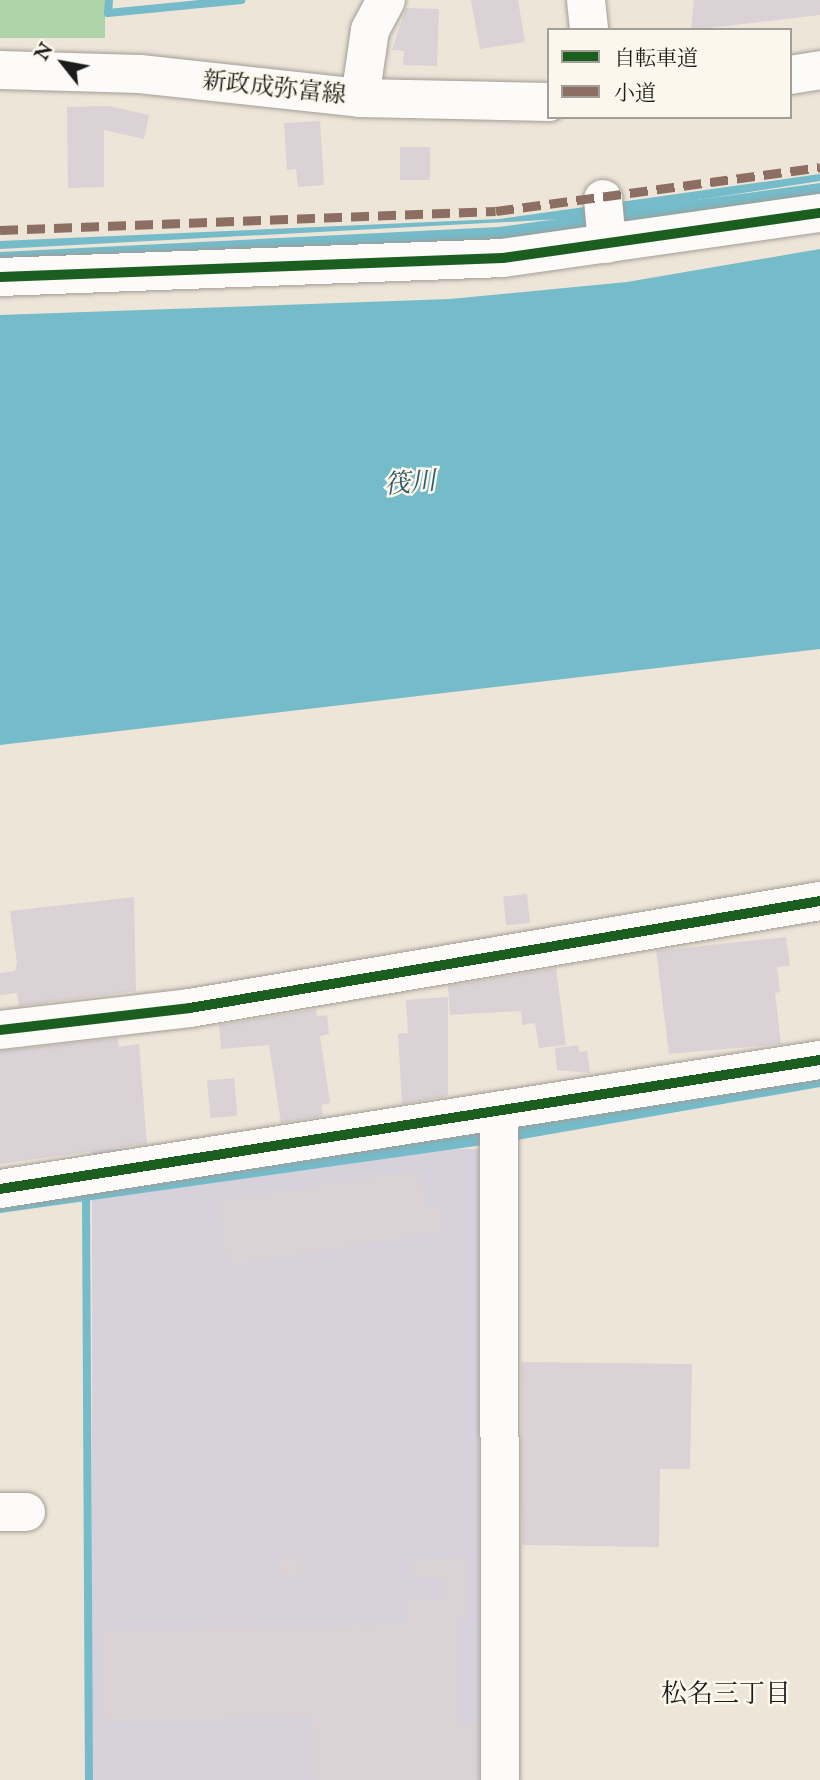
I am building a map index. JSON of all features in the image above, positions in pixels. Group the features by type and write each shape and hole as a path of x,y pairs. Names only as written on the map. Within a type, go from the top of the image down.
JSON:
{"street":[{"path":"360,98 370,30 386,0"},
{"path":"586,0 589,28"},
{"name":"新政成弥富線","path":"0,70 140,74 360,98 547,102"},
{"path":"792,75 820,70"},
{"path":"0,277 489,258 605,221 820,213"},
{"path":"0,1030 190,1008 820,901"},
{"path":"0,1189 500,1126 820,1060"},
{"path":"500,1126 500,1780"}],"shaded area":[{"path":"92,1149 479,1149 479,1780 92,1780"}],"green space":[{"path":"0,0 105,0 105,38 0,38"}],"water":[{"path":"820,174 820,181 581,218 0,249 0,241 499,219"},
{"path":"820,183 820,198 497,245 0,265 0,252 499,227"},
{"name":"筏川","path":"820,249 820,649 0,745 0,315 450,299 627,282"},
{"path":"820,1076 820,1087 511,1141 0,1213 0,1203"}],"building":[{"path":"471,0 518,0 525,42 480,49"},
{"path":"694,0 820,0 820,15 691,28"},
{"path":"406,8 439,9 437,66 403,65 404,51 392,50"},
{"path":"109,106 149,115 144,139 104,130 104,187 68,188 67,107"},
{"path":"320,121 324,185 298,187 296,169 287,170 284,123"},
{"path":"400,147 430,147 430,180 400,180"},
{"path":"527,894 530,923 506,925 503,897"},
{"path":"134,897 136,991 19,1006 17,993 0,995 0,973 15,971 17,963 10,911"},
{"path":"786,937 790,966 777,967 780,992 775,993 781,1044 669,1054 656,951"},
{"path":"556,968 566,1045 539,1048 535,1023 522,1025 521,1011 450,1015 448,986"},
{"path":"448,997 448,1096 402,1104 398,1034 408,1033 406,1000"},
{"path":"316,1009 317,1016 327,1015 329,1034 320,1036 330,1103 321,1105 323,1116 281,1123 269,1045 221,1049 219,1025"},
{"path":"118,1038 119,1047 139,1044 147,1144 0,1164 0,1051"},
{"path":"578,1045 579,1052 587,1051 590,1073 557,1070 555,1048"},
{"path":"234,1078 237,1116 210,1118 207,1080"},
{"path":"420,1170 426,1209 440,1208 444,1232 228,1265 218,1201"},
{"path":"521,1362 692,1364 690,1469 660,1469 659,1547 522,1545"},
{"path":"302,1553 303,1575 281,1576 280,1554"},
{"path":"471,1557 468,1619 458,1619 460,1726 478,1725 478,1780 314,1780 313,1716 105,1722 103,1631 407,1624 406,1601 445,1599 443,1578 412,1579 411,1560"}],"waterway":[{"path":"109,0 108,13 241,0"},
{"path":"86,1197 89,1780"}],"marked path":[{"path":"0,230 496,211 820,167"}],"cycle path":[{"path":"0,277 503,258 820,213"},
{"path":"0,1030 190,1008 820,901"},
{"path":"0,1189 820,1060"}],"district":[{"name":"松名三丁目","path":"726,1695"}]}
